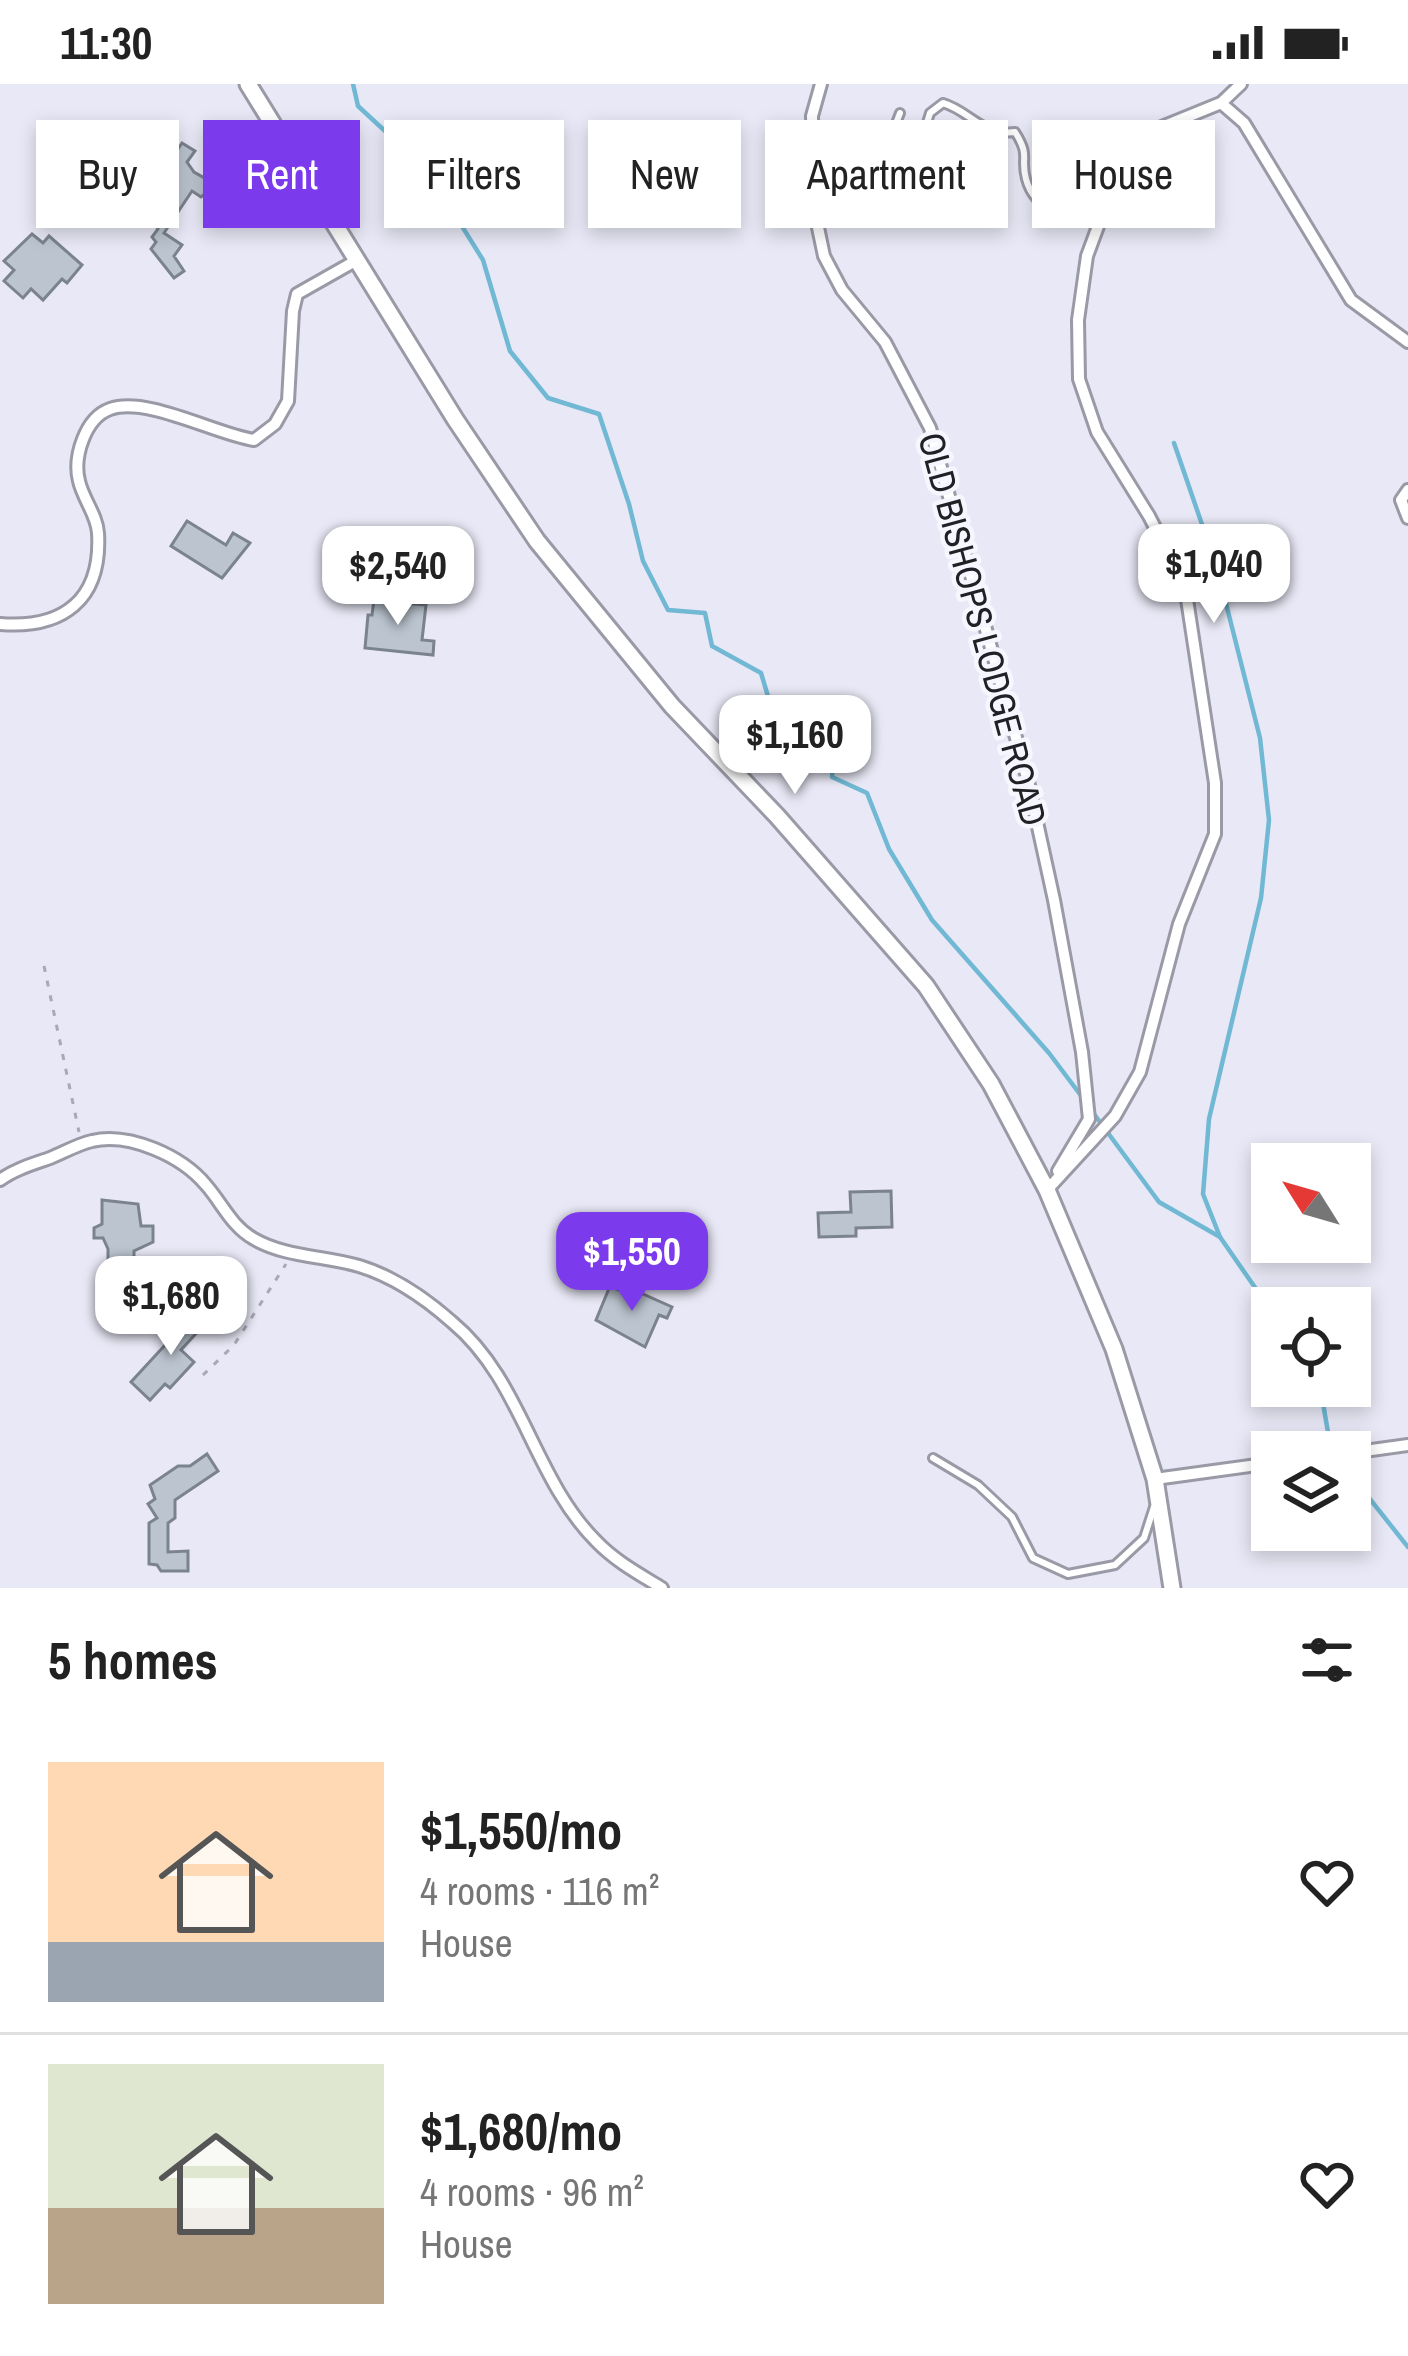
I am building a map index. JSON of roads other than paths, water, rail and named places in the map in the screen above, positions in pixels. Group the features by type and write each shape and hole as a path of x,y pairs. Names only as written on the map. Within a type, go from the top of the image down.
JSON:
{"street":[{"path":"248,84 537,541 671,706 777,815 926,986 991,1084 1047,1190 1114,1348 1156,1479 1172,1588"},
{"name":"OLD BISHOPS LODGE ROAD","path":"820,84 812,116 813,169 824,256 842,290 885,341 931,428 1028,782 1054,900 1089,1119 1047,1190"},
{"path":"1179,120 1220,103 1241,84"},
{"path":"1220,103 1244,123 1351,300 1408,342"},
{"path":"1047,1190 1115,1116 1140,1072 1179,924 1215,834 1214,783 1185,586 1097,432 1078,379 1078,320 1087,256 1098,228"},
{"path":"0,624 43,625 75,606 90,589 99,530 77,478 88,427 109,410 141,407 254,440 275,424 287,401 297,293 357,260"},
{"path":"1408,490 1401,500 1408,518"},
{"path":"0,1180 80,1145 124,1139 170,1157 204,1181 229,1218 253,1239 361,1267 399,1284 452,1322 483,1352 502,1379 556,1486 592,1538 618,1562 662,1588"},
{"path":"1371,1450 1408,1445"},
{"path":"1156,1479 1251,1466"}],"lane":[{"path":"900,113 893,131 905,147 921,142 930,112 943,103 958,107 971,123 1015,132 1026,149 1026,180 1032,189"},
{"path":"933,1458 978,1485 1012,1517 1033,1558 1069,1574 1115,1565 1144,1538 1153,1517 1156,1479"}],"waterway":[{"path":"353,84 358,106 427,170 483,260 510,351 548,398 599,414 643,561 668,610 705,613 712,646 761,673 773,713 835,737 832,777 867,793 889,849 932,920 1085,1101"},
{"path":"1174,443 1217,568 1260,738 1269,820 1261,898 1209,1119 1203,1194 1220,1237"},
{"path":"1091,1110 1159,1202 1220,1237 1255,1287"},
{"path":"1324,1407 1328,1431"},
{"path":"1371,1500 1408,1547"}]}
